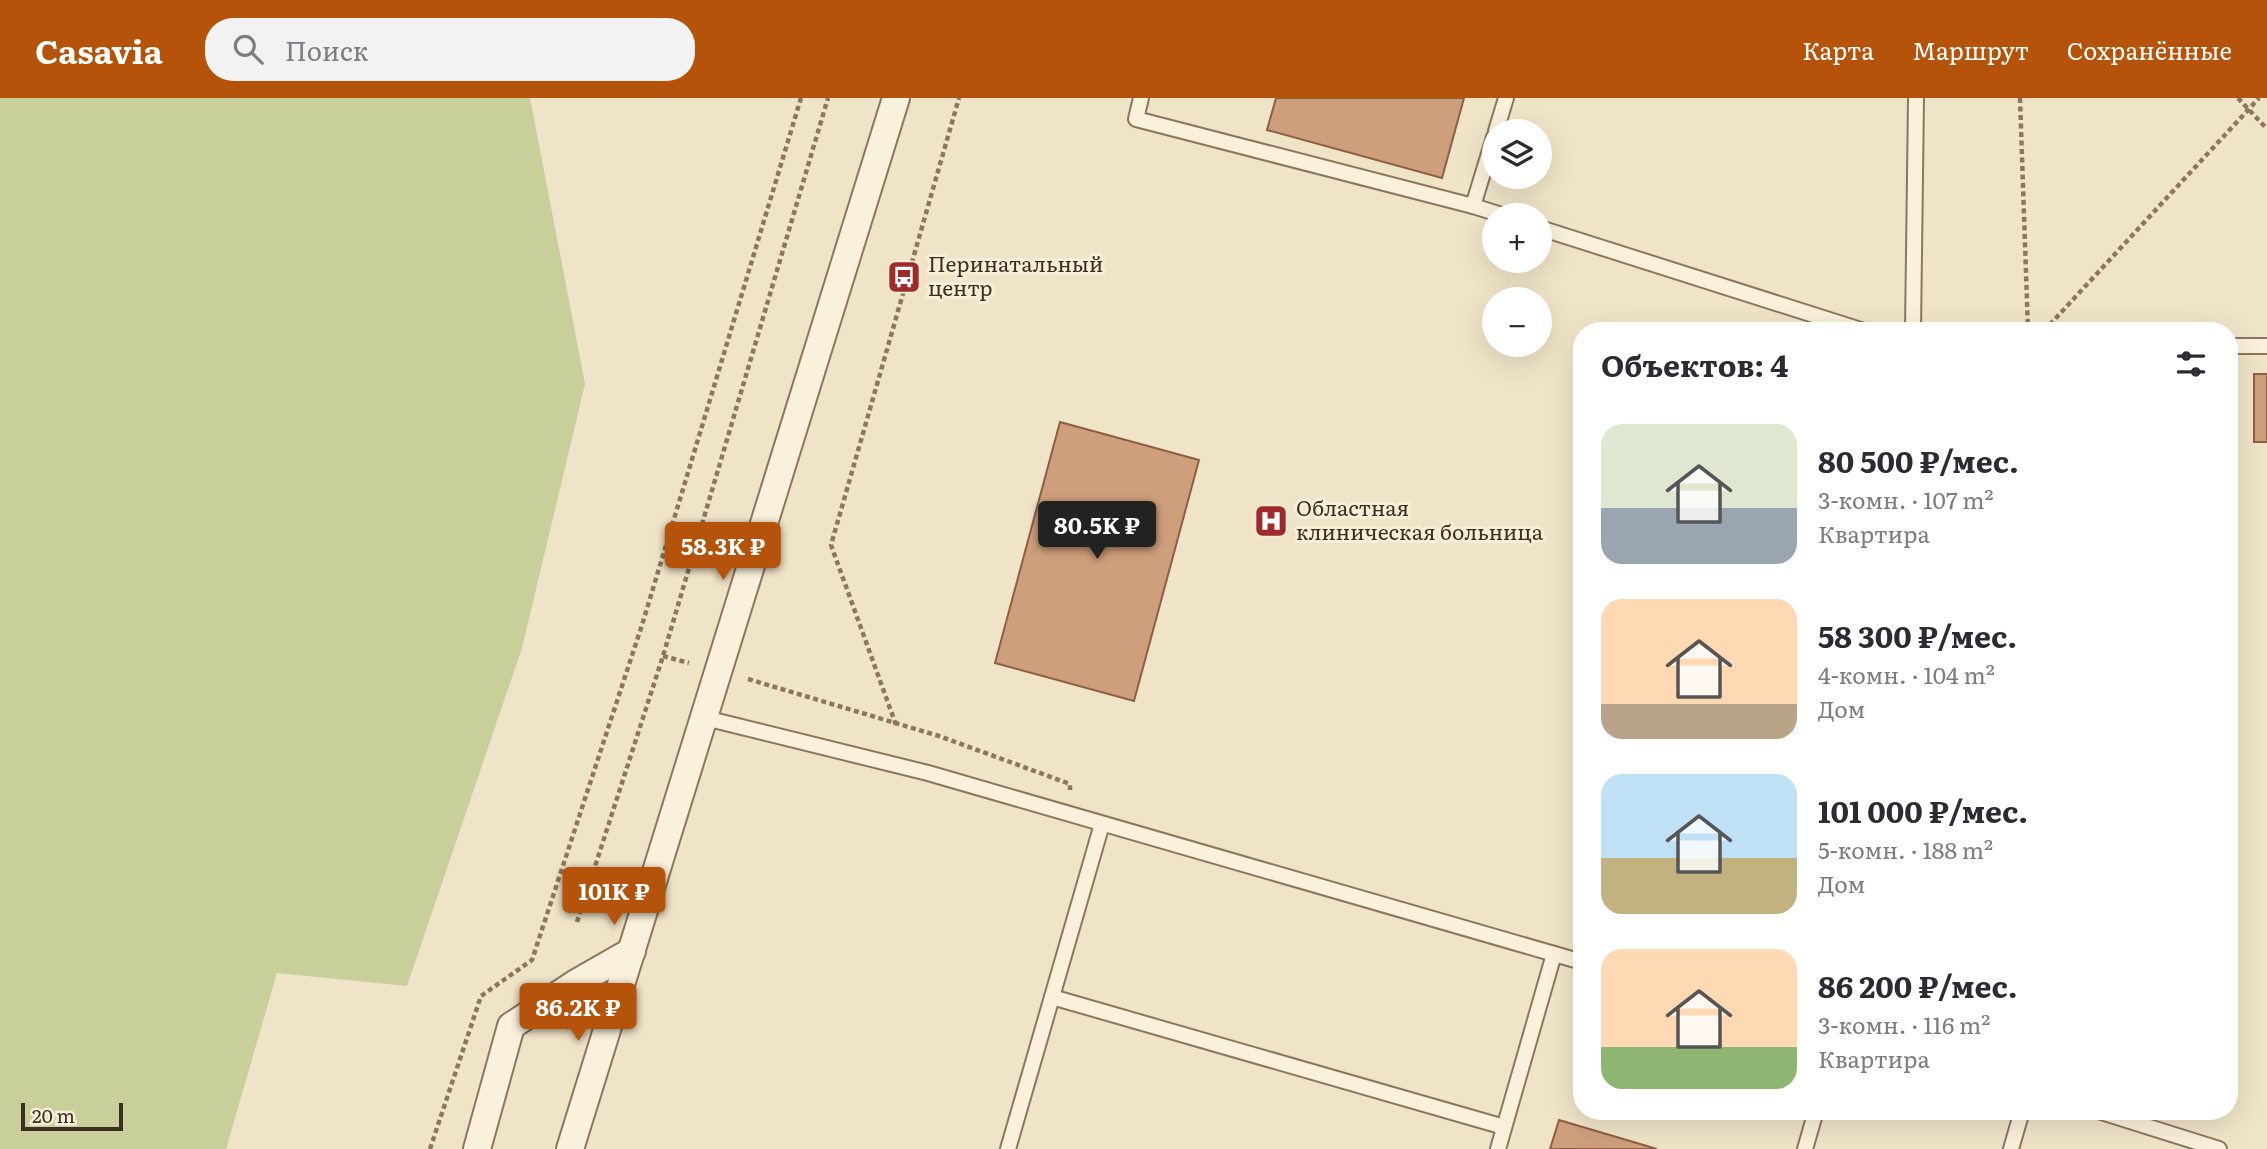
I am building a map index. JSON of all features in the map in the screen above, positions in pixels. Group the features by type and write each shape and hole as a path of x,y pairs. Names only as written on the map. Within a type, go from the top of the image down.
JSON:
{"street":[{"path":"570,1149 896,98"},
{"path":"477,1149 511,1026 632,951"}],"lane":[{"path":"1141,98 1136,119 1482,209"},
{"path":"1500,119 1506,98"},
{"path":"1913,322 1916,98"},
{"path":"1473,206 1482,176"},
{"path":"1552,232 1836,322"},
{"path":"2238,346 2267,346"},
{"path":"705,718 928,773 1573,959"},
{"path":"1008,1149 1102,824"},
{"path":"1497,1149 1554,954"},
{"path":"1052,997 1504,1127"},
{"path":"1805,1149 1813,1120"},
{"path":"2011,1149 2019,1120"},
{"path":"2127,1120 2219,1149"}],"path":[{"path":"430,1149 481,996 532,960 642,625 801,98"},
{"path":"578,922 663,656 828,98"},
{"path":"897,725 831,545 959,98"},
{"path":"2020,98 2028,322"},
{"path":"2238,98 2267,129"},
{"path":"2052,322 2259,98"},
{"path":"663,656 720,670 939,736"}],"green space":[{"path":"0,98 530,98 585,384 522,648 407,986 277,973 226,1149 0,1149"}],"building":[{"path":"1276,98 1464,98 1442,178 1267,130"},
{"path":"2254,374 2267,374 2267,442 2254,442"},
{"path":"1060,422 1199,460 1134,701 995,663"},
{"path":"1559,1120 1657,1149 1550,1149"}],"place":[{"name":"Перинатальный центр","path":"904,277"},
{"name":"Областная клиническая больница","path":"1271,521"}]}
